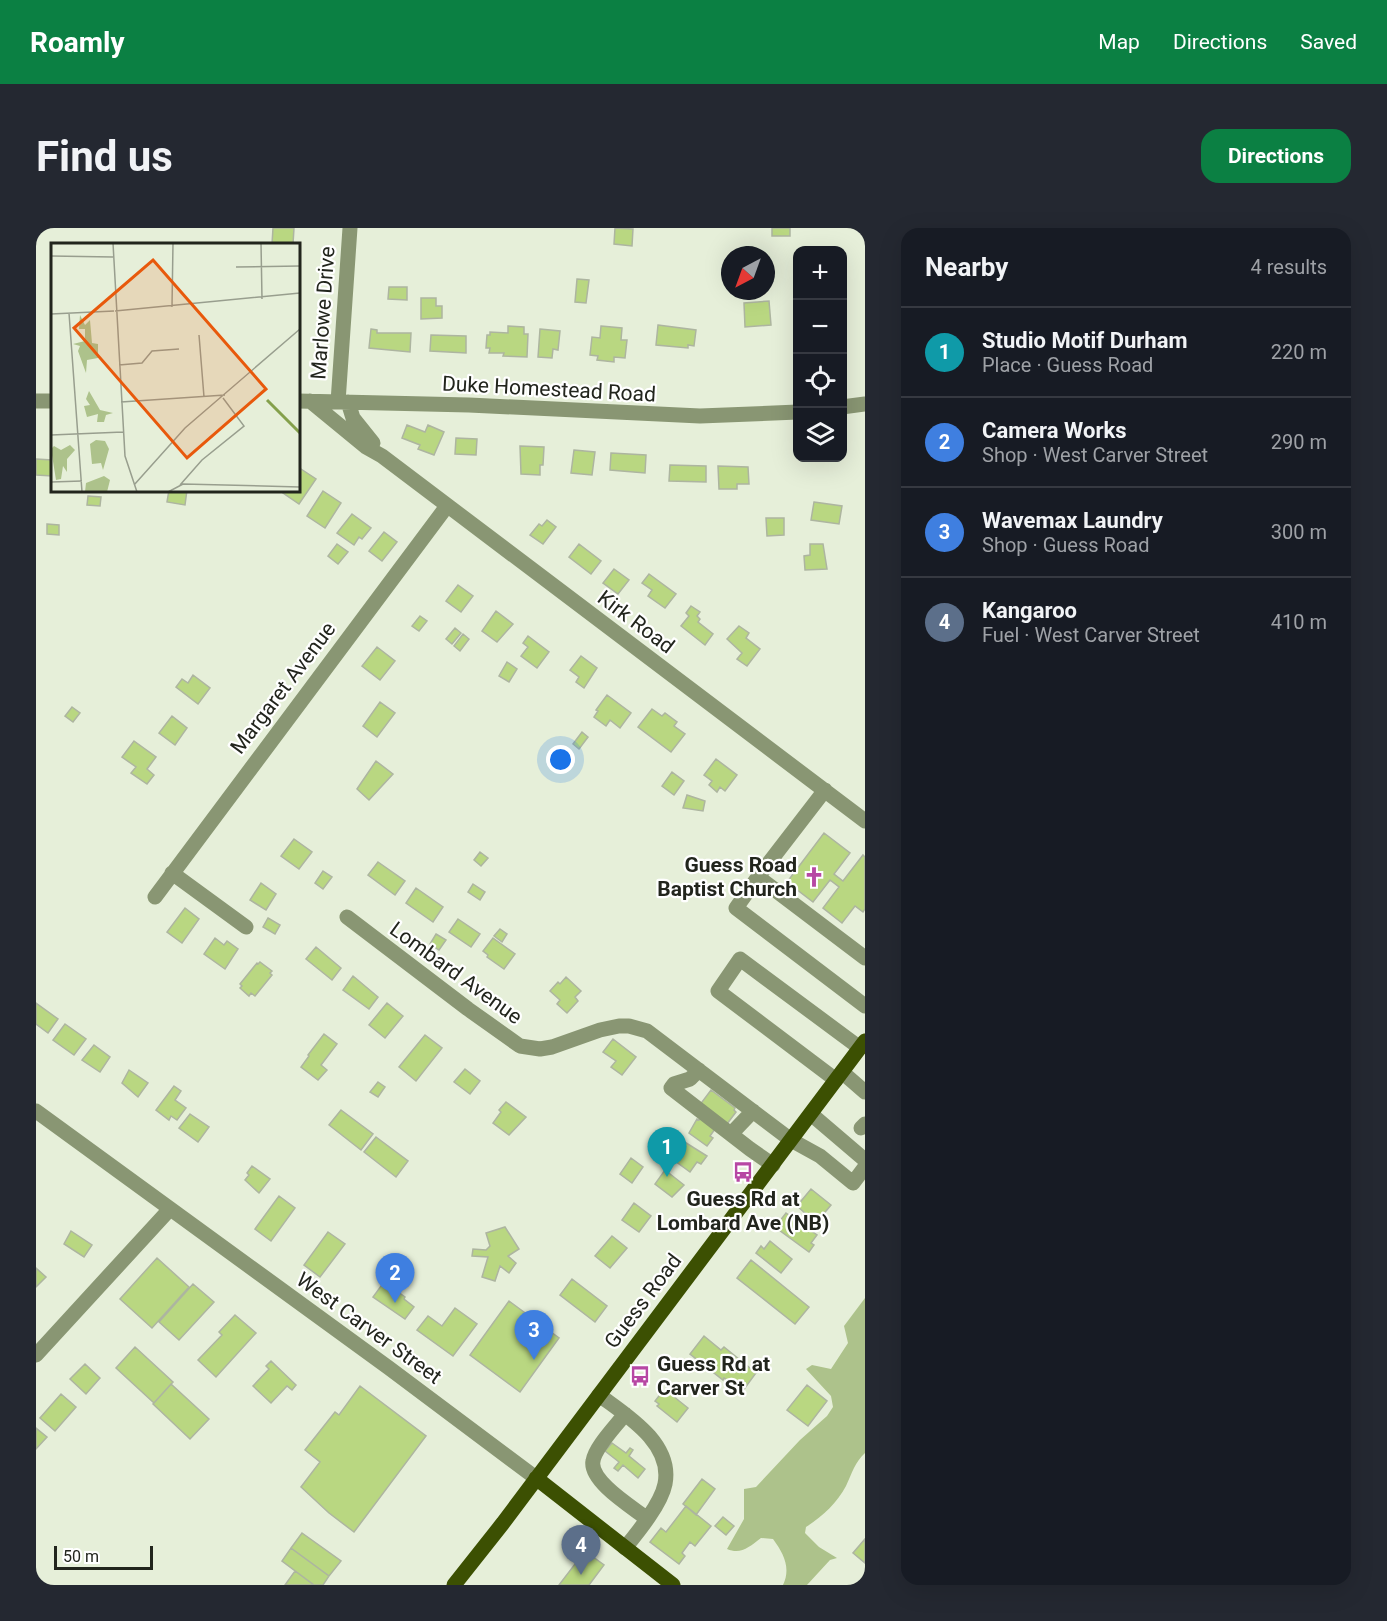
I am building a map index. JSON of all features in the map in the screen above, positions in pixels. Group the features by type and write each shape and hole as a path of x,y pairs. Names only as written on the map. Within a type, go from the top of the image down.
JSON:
{"main road":[{"name":"Guess Road","path":"454,1585 862,1045"},
{"name":"West Carver Street","path":"536,1479 673,1585"}],"street":[{"name":"Marlowe Drive","path":"343,402 350,228"},
{"name":"Duke Homestead Road","path":"304,401 469,405 700,416 793,411"},
{"name":"Kirk Road","path":"304,401 366,447 382,456 865,821"},
{"name":"Kirk Road","path":"343,402 382,456"},
{"path":"847,406 865,404"},
{"name":"Margaret Avenue","path":"155,897 447,506"},
{"path":"825,790 736,908 865,1006"},
{"path":"172,873 246,927"},
{"path":"758,877 865,958"},
{"name":"Lombard Avenue","path":"347,918 520,1046 540,1049 552,1047 610,1027 629,1026 647,1031 792,1140 820,1156 853,1183 865,1167"},
{"path":"862,1045 740,959 718,991 865,1092"},
{"path":"699,1070 690,1079 674,1084 671,1088 773,1164"},
{"name":"West Carver Street","path":"36,1111 398,1374 536,1479"},
{"path":"731,1134 753,1111"},
{"path":"811,1114 865,1160"},
{"path":"36,1355 170,1209"},
{"path":"599,1395 625,1414 650,1437 660,1454 665,1471 665,1484 659,1498 625,1548"},
{"path":"625,1414 597,1450 592,1470 600,1481 646,1518"}],"green space":[{"path":"865,1298 865,1453 856,1464 846,1486 834,1504 806,1527 805,1533 819,1547 837,1558 830,1560 807,1585 783,1585 786,1573 785,1561 773,1539 761,1538 741,1551 727,1549 744,1519 744,1489 756,1487 800,1440 827,1416 833,1407 831,1396 806,1369 812,1365 831,1369 848,1343 844,1326"}],"building":[{"path":"273,228 294,228 293,243 272,243"},
{"path":"615,228 633,229 632,246 614,244"},
{"path":"772,228 790,228 790,236 772,236"},
{"path":"577,279 589,280 586,303 575,302"},
{"path":"389,287 407,287 407,300 388,299"},
{"path":"421,298 436,298 436,306 442,306 442,318 421,319"},
{"path":"769,301 771,325 745,327 744,303"},
{"path":"658,325 696,330 694,346 688,345 688,348 656,345"},
{"path":"508,326 524,327 524,334 528,334 527,357 489,353 490,348 486,348 487,335 490,335 490,332 508,333"},
{"path":"601,326 622,328 621,340 627,340 625,358 614,357 614,362 597,360 598,356 590,355 592,337 600,338"},
{"path":"371,329 377,330 377,333 411,333 410,352 369,348"},
{"path":"540,329 560,331 558,350 553,349 552,358 538,357"},
{"path":"431,335 466,336 466,353 430,351"},
{"path":"407,425 425,432 428,425 444,432 434,455 418,449 420,445 402,438"},
{"path":"456,438 477,439 476,455 455,454"},
{"path":"520,446 544,447 540,475 521,474"},
{"path":"574,450 595,452 592,475 571,473"},
{"path":"611,453 646,455 645,473 610,470"},
{"path":"36,459 51,460 51,476 36,475"},
{"path":"670,465 706,466 706,482 669,481"},
{"path":"718,466 748,467 749,484 737,484 737,489 719,489"},
{"path":"300,470 316,479 299,504 283,493 300,492"},
{"path":"323,491 341,503 325,528 307,516"},
{"path":"169,492 187,492 185,505 167,502"},
{"path":"88,496 101,497 100,506 87,505"},
{"path":"814,502 842,506 839,524 811,520"},
{"path":"352,514 371,528 362,539 359,537 354,545 337,533"},
{"path":"766,518 784,518 784,535 767,536"},
{"path":"547,520 556,527 543,544 530,535 539,524 542,526"},
{"path":"47,524 59,525 59,535 47,534"},
{"path":"384,532 397,542 382,561 369,551"},
{"path":"337,544 348,552 338,564 328,556"},
{"path":"579,544 601,561 591,574 569,557"},
{"path":"810,544 823,544 827,569 805,570 804,556 810,555"},
{"path":"614,569 629,580 618,594 603,583"},
{"path":"649,574 676,594 665,608 648,596 652,590 642,583"},
{"path":"458,585 473,596 461,612 446,601"},
{"path":"691,606 700,612 697,616 700,619 698,622 713,634 705,645 681,626 689,616 686,613"},
{"path":"496,611 513,624 497,642 482,631"},
{"path":"420,616 427,621 419,631 412,626"},
{"path":"739,626 749,633 746,638 760,649 747,666 737,659 742,653 727,639"},
{"path":"455,628 461,633 452,644 446,639"},
{"path":"463,634 469,639 460,651 454,646"},
{"path":"528,636 549,652 537,668 521,656 528,647 523,643"},
{"path":"377,647 395,661 380,680 362,666"},
{"path":"581,656 597,668 584,688 576,682 579,677 570,670"},
{"path":"507,662 517,669 509,682 499,676"},
{"path":"193,675 210,688 198,704 176,687 182,679 188,683"},
{"path":"607,695 631,713 620,728 610,720 606,726 594,717 598,711 596,710"},
{"path":"380,702 395,713 377,737 363,726"},
{"path":"72,707 80,713 73,722 65,716"},
{"path":"652,709 662,716 665,713 677,722 674,726 685,734 671,752 638,727"},
{"path":"172,716 187,728 175,745 159,733"},
{"path":"582,732 588,737 579,749 573,744"},
{"path":"134,741 156,757 147,769 154,775 147,784 131,773 136,767 122,757"},
{"path":"716,759 737,775 725,791 720,787 717,792 709,785 712,781 704,775"},
{"path":"376,761 393,774 369,800 357,789"},
{"path":"672,772 684,781 674,795 662,786"},
{"path":"687,795 705,801 703,811 683,808"},
{"name":"Guess Road Baptist Church","path":"824,833 850,853 834,874 843,881 863,855 865,857 865,909 863,912 855,906 842,923 823,908 839,887 830,880 813,902 787,882"},
{"path":"294,839 312,852 299,869 281,856"},
{"path":"480,852 488,858 481,866 474,860"},
{"path":"378,862 405,881 395,895 368,875"},
{"path":"323,871 332,877 323,889 315,883"},
{"path":"261,883 276,894 266,910 250,900"},
{"path":"473,884 485,892 480,900 468,892"},
{"path":"416,888 443,907 433,922 406,903"},
{"path":"185,908 199,919 182,943 167,932"},
{"path":"268,918 280,925 275,934 263,927"},
{"path":"458,919 480,934 471,947 449,932"},
{"path":"500,929 507,934 502,942 494,936"},
{"path":"436,934 446,940 439,950 430,944"},
{"path":"215,938 224,945 227,941 238,949 225,969 204,954"},
{"path":"493,938 515,954 504,969 487,957 488,955 483,951"},
{"path":"316,947 341,968 332,980 306,959"},
{"path":"260,962 272,971 270,973 272,975 255,996 251,993 249,996 240,988 242,986 240,984"},
{"path":"353,976 378,997 369,1009 343,990"},
{"path":"566,977 581,991 575,997 578,1001 567,1013 557,1004 560,1000 550,991"},
{"path":"36,1003 58,1019 48,1033 36,1024"},
{"path":"387,1003 403,1016 385,1038 369,1025"},
{"path":"65,1024 86,1039 74,1055 53,1040"},
{"path":"324,1034 337,1044 321,1065 327,1070 318,1080 301,1067"},
{"path":"425,1035 442,1048 416,1081 399,1067"},
{"path":"613,1039 636,1057 622,1075 611,1067 616,1061 603,1052"},
{"path":"94,1045 110,1057 100,1072 82,1060"},
{"path":"465,1069 480,1081 470,1094 454,1082"},
{"path":"129,1070 148,1083 138,1097 122,1083"},
{"path":"378,1082 385,1087 378,1097 370,1092"},
{"path":"174,1086 181,1091 175,1100 186,1108 177,1120 171,1116 169,1120 156,1110"},
{"path":"711,1090 735,1108 736,1112 727,1124 699,1106"},
{"path":"506,1102 526,1117 509,1135 493,1123"},
{"path":"341,1110 373,1134 361,1150 329,1125"},
{"path":"190,1114 209,1127 198,1142 179,1128"},
{"path":"703,1115 715,1129 710,1136 713,1138 707,1146 689,1133 697,1119 699,1120"},
{"path":"376,1137 408,1161 396,1177 364,1152"},
{"path":"683,1141 707,1156 701,1164 697,1162 690,1172 671,1158"},
{"path":"631,1158 643,1167 632,1183 620,1174"},
{"path":"252,1166 270,1179 259,1193 245,1180"},
{"path":"665,1170 684,1185 672,1197 655,1184"},
{"path":"811,1189 831,1205 816,1223 797,1206"},
{"path":"279,1196 295,1208 271,1241 255,1229"},
{"path":"634,1203 651,1216 639,1232 622,1220"},
{"path":"786,1213 817,1235 811,1243 814,1245 809,1252 775,1227"},
{"path":"505,1227 519,1249 508,1256 516,1263 509,1273 500,1266 495,1281 482,1277 488,1257 472,1256 473,1249 486,1250 490,1246 486,1233"},
{"path":"71,1231 92,1245 84,1257 64,1244"},
{"path":"328,1232 345,1244 320,1277 304,1265"},
{"path":"612,1236 627,1248 610,1268 595,1256"},
{"path":"770,1241 792,1259 781,1273 756,1253 761,1246 764,1249"},
{"path":"157,1258 189,1287 152,1328 120,1299"},
{"path":"751,1260 809,1307 795,1324 737,1278"},
{"path":"36,1268 46,1277 36,1287"},
{"path":"572,1279 607,1306 595,1322 560,1295"},
{"path":"384,1282 405,1297 404,1299 414,1307 405,1319 373,1297"},
{"path":"193,1284 214,1302 179,1340 159,1322"},
{"path":"509,1301 559,1338 520,1392 470,1355"},
{"path":"455,1308 477,1324 453,1356 417,1330 428,1316 442,1326"},
{"path":"235,1315 256,1333 216,1377 198,1360 222,1335 219,1332"},
{"path":"704,1336 721,1350 724,1347 756,1373 742,1392 690,1354"},
{"path":"135,1347 173,1382 154,1403 116,1368"},
{"path":"271,1361 296,1385 292,1390 287,1386 271,1403 253,1386 269,1369 266,1366"},
{"path":"85,1364 100,1378 86,1394 70,1379"},
{"path":"171,1384 209,1419 190,1439 153,1404"},
{"path":"807,1385 827,1401 808,1426 787,1410"},
{"path":"360,1386 426,1436 354,1532 301,1487 320,1462 305,1450 335,1412 339,1415"},
{"path":"662,1392 666,1395 668,1392 688,1408 677,1422 657,1406 659,1404 655,1401"},
{"path":"61,1394 76,1407 55,1431 40,1418"},
{"path":"36,1428 47,1437 36,1449"},
{"path":"612,1443 626,1453 630,1448 633,1450 629,1456 645,1469 638,1478 623,1465 618,1471 614,1468 619,1462 605,1451"},
{"path":"702,1479 715,1489 696,1515 683,1504"},
{"path":"686,1506 711,1526 695,1546 690,1542 682,1553 685,1556 679,1564 650,1542 661,1528 666,1532"},
{"path":"723,1517 734,1526 726,1535 715,1526"},
{"path":"302,1533 341,1561 329,1576 291,1548"},
{"path":"865,1539 865,1563 853,1553"},
{"path":"291,1548 329,1576 323,1585 314,1585 282,1561"},
{"path":"585,1551 604,1565 589,1585 559,1585"},
{"path":"295,1571 314,1585 285,1585"}],"place":[{"name":"Guess Road Baptist Church","path":"814,877"},
{"name":"Guess Rd at Lombard Ave (NB)","path":"743,1172"},
{"name":"Studio Motif Durham","path":"667,1177"},
{"name":"Camera Works","path":"395,1303"},
{"name":"Wavemax Laundry","path":"534,1360"},
{"name":"Guess Rd at Carver St","path":"640,1376"},
{"name":"Kangaroo","path":"581,1575"}]}
